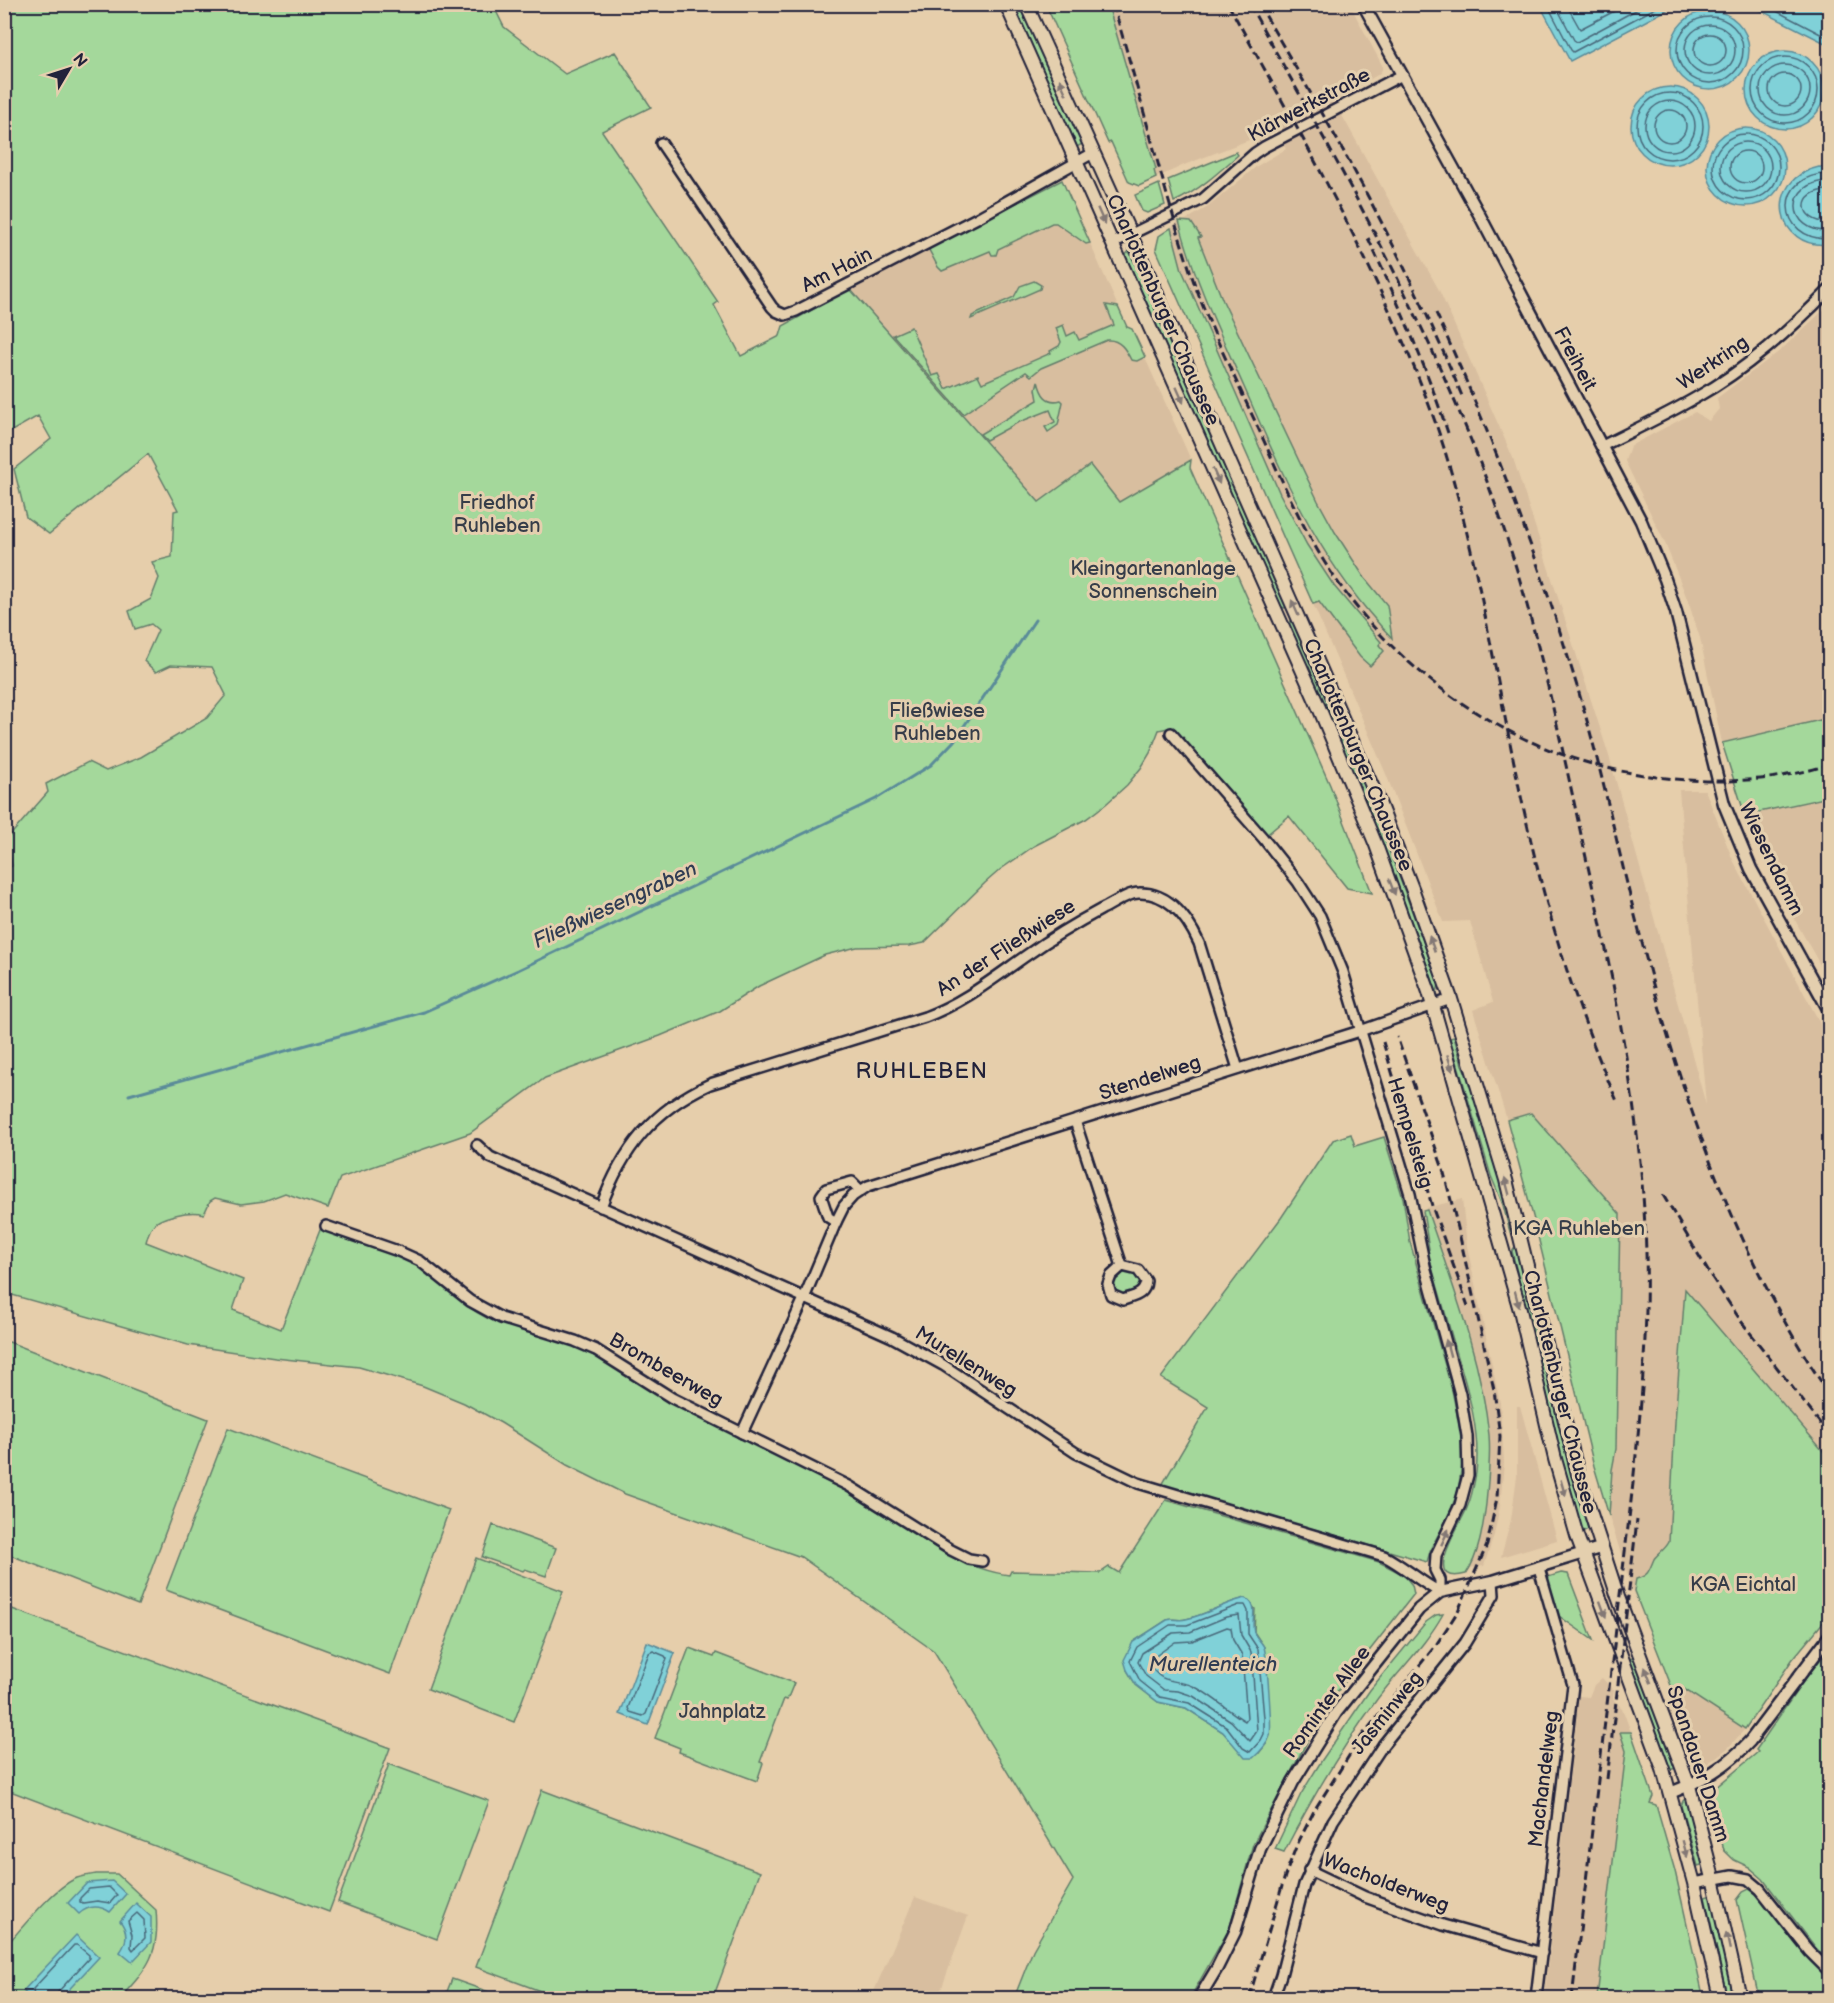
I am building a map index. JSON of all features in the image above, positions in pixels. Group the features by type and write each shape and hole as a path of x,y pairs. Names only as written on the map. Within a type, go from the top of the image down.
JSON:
{"main road":[{"name":"Charlottenburger Chaussee","path":"1006,4 1340,757 1396,898 1433,1006 1508,1265 1555,1459 1583,1554"},
{"name":"Charlottenburger Chaussee","path":"1026,4 1376,795 1413,891 1451,999 1506,1180 1569,1441 1600,1548"},
{"name":"Spandauer Damm","path":"1600,1548 1689,1786 1713,1878 1740,1998"},
{"name":"Spandauer Damm","path":"1583,1554 1652,1736 1670,1793 1694,1882 1720,1998"}],"street":[{"name":"Freiheit","path":"1363,4 1480,216 1641,521 1665,579 1692,671 1709,749"},
{"name":"Klärwerkstraße","path":"1113,243 1203,199 1264,147 1402,75"},
{"name":"Am Hain","path":"661,143 772,307 785,315 977,218 1093,153"},
{"name":"Werkring","path":"1602,446 1698,397 1731,375 1785,333 1830,289"},
{"name":"Hempelsteig","path":"1171,733 1263,837 1303,890 1330,939 1343,972 1410,1194 1423,1257 1460,1394 1467,1436 1468,1475 1460,1505 1436,1556 1435,1570 1440,1580 1440,1592"},
{"name":"Wiesendamm","path":"1709,749 1724,804 1751,869 1830,1012"},
{"name":"An der Fließwiese","path":"601,1207 616,1172 634,1142 657,1116 691,1092 720,1080 925,1017 952,1006 1049,940 1132,894 1147,894 1165,900 1190,924 1199,943 1238,1069"},
{"name":"Stendelweg","path":"742,1433 836,1222 844,1206 860,1190 1360,1031 1451,999"},
{"path":"1075,1121 1122,1266"},
{"name":"Murellenweg","path":"477,1145 490,1158 914,1348 1054,1439 1107,1469 1163,1491 1384,1556 1440,1592"},
{"name":"Stendelweg","path":"836,1222 828,1217 821,1196 826,1189 852,1182 860,1190"},
{"name":"Brombeerweg","path":"326,1226 420,1261 485,1311 596,1350 672,1398 849,1486 951,1550 969,1559 982,1561"},
{"path":"1122,1266 1138,1270 1146,1281 1144,1291 1123,1300 1112,1295 1108,1284 1111,1276 1122,1266"},
{"name":"Rominter Allee","path":"1199,1998 1235,1932 1260,1849 1293,1782 1336,1713 1419,1609 1440,1592 1493,1581 1600,1548"},
{"name":"Machandelweg","path":"1536,1998 1573,1685 1539,1568"},
{"name":"Jasminweg","path":"1310,1870 1333,1821 1366,1767 1466,1643 1494,1595 1493,1581"},
{"path":"1670,1793 1689,1786 1725,1766 1750,1742 1830,1635"},
{"name":"Wacholderweg","path":"1273,1998 1310,1870 1365,1897 1443,1925 1542,1953"},
{"path":"1694,1882 1713,1878 1742,1877 1755,1884 1809,1951 1830,1972"}],"shaded area":[{"path":"1108,5 1350,5 1382,65 1382,70 1334,101 1439,290 1513,458 1609,756 1706,1105 1679,790 1705,790 1733,860 1829,1040 1829,1458 1685,1290 1669,1542 1634,1591 1635,1598 1609,1516 1616,1449 1620,1214 1531,1113 1507,1120 1473,1010 1493,1002 1470,921 1443,922 1386,774 1313,604 1319,602 1360,657 1370,666 1381,642 1334,586 1307,545 1280,494 1182,270 1171,228 1179,221 1189,259 1208,307 1294,500 1349,590 1391,637 1387,605 1364,577 1318,501 1223,301 1191,222 1184,221 1208,207 1257,166 1286,149 1275,130 1156,178 1154,170 1156,169"},
{"path":"1062,180 1127,327 1132,329 1191,460 1119,503 1039,502 850,289"},
{"path":"1829,305 1829,718 1722,743 1700,638 1688,601 1665,543 1625,461 1630,446 1695,412 1709,421 1719,409 1717,398 1781,350"},
{"path":"1830,797 1829,981 1786,904 1745,815"},
{"path":"1462,1199 1467,1246 1500,1403 1504,1462 1500,1506 1484,1566 1469,1568 1479,1542 1485,1514 1489,1478 1489,1437 1482,1390 1468,1329 1426,1208"},
{"path":"1517,1406 1520,1406 1557,1540 1501,1557 1511,1520 1517,1476"},
{"path":"1602,1678 1614,1690 1613,1699 1622,1708 1631,1732 1620,1732 1626,1751 1597,1998 1544,1998 1579,1696 1589,1697 1594,1685"},
{"path":"1683,1689 1745,1729 1728,1748 1707,1764 1698,1761 1676,1698"},
{"path":"915,1897 968,1916 938,1998 871,1998"}],"green space":[{"path":"5,5 499,5 496,11 504,27 565,74 615,52 651,107 602,131 718,302 714,305 741,356 780,336 783,326 850,289 1039,502 1090,465 1119,502 1191,460 1190,468 1330,785 1372,893 1347,888 1289,816 1263,838 1168,728 1159,730 1150,753 1127,785 1086,819 1034,846 1001,869 924,943 909,946 857,947 825,955 759,986 720,1011 660,1036 545,1078 470,1133 340,1178 328,1208 285,1193 264,1201 241,1204 215,1198 210,1201 204,1214 175,1215 160,1220 150,1230 146,1242 243,1280 233,1310 281,1329 322,1225 376,1246 423,1268 461,1301 487,1318 555,1339 591,1354 683,1409 833,1484 941,1550 986,1570 1009,1575 1011,1571 1100,1573 1109,1567 1119,1573 1166,1500 1379,1562 1404,1575 1412,1585 1414,1594 1326,1706 1253,1844 1229,1929 1190,1998 1014,1998 1033,1950 1073,1880 934,1651 801,1557 625,1494 567,1465 501,1423 464,1403 423,1386 359,1367 188,1345 5,1293 4,871 12,866 7,839 48,792 46,784 88,762 106,771 141,757 207,718 226,695 212,667 171,665 156,672 144,661 158,630 151,624 135,629 129,611 151,599 159,578 152,562 172,557 174,511 178,510 148,454 49,534 26,517 14,469 51,439 38,416 10,432 5,431","holes":["1246,1598 1255,1609 1254,1632 1264,1647 1270,1734 1267,1743 1259,1753 1231,1741 1223,1732 1186,1708 1158,1702 1136,1685 1127,1670 1133,1642 1167,1620 1194,1617"]},
{"path":"1013,5 1020,5 1082,144 1077,147"},
{"path":"1046,5 1108,5 1156,169 1154,170 1156,178 1139,186 1129,182 1111,142 1108,143"},
{"path":"1236,152 1238,155 1215,175 1191,193 1174,202 1168,180"},
{"path":"1062,180 1090,243 1086,244 1056,223 1052,223 998,249 996,255 992,255 990,251 942,271 938,267 928,248"},
{"path":"1159,184 1165,205 1147,213 1142,211 1135,195"},
{"path":"1179,221 1191,222 1201,237 1198,238 1223,301 1318,501 1364,577 1387,605 1392,638 1344,580 1306,520 1259,422 1208,306"},
{"path":"1171,228 1182,270 1280,494 1307,545 1334,586 1381,642 1379,645 1384,651 1370,666 1360,657 1319,602 1313,604 1156,249 1159,236"},
{"path":"1129,251 1287,604 1285,608 1281,607 1125,256"},
{"path":"1034,281 1041,285 1040,289 971,319 972,316 1014,297 1020,286"},
{"path":"1106,305 1118,307 1127,327 1132,329 1145,357 1137,361 1131,360 1119,343 1107,340 1041,368 1031,376 1026,372 963,414 893,335 911,327 932,376 939,374 946,389 978,375 982,383 1051,353 1050,351 1059,346 1061,342 1056,328 1063,325 1067,336 1075,332 1079,340 1114,325"},
{"path":"1038,381 1045,397 1052,401 1061,400 1063,402 1058,425 1048,432 1045,427 1055,422 1050,410 1017,423 986,440 980,434 1038,400 1036,389"},
{"path":"1294,621 1364,782 1439,984 1437,993 1367,807 1289,624"},
{"path":"1829,718 1829,797 1745,815 1722,743"},
{"path":"1454,1037 1462,1065 1474,1089 1514,1231 1510,1232 1503,1205 1491,1176 1450,1038"},
{"name":"KGA Ruhleben","path":"1531,1113 1620,1214 1616,1449 1609,1516 1594,1466 1507,1120"},
{"path":"1351,1134 1355,1146 1384,1137 1403,1198 1410,1242 1452,1390 1461,1434 1463,1457 1458,1491 1448,1517 1431,1548 1427,1562 1162,1485 1208,1407 1161,1378 1281,1218 1333,1140"},
{"path":"1427,1210 1472,1349 1489,1435 1490,1452 1485,1513 1480,1540 1466,1574 1452,1576 1445,1571 1446,1552 1472,1495 1476,1473 1477,1441 1468,1394 1427,1250 1429,1249 1423,1211"},
{"path":"1514,1248 1519,1252 1566,1453 1588,1529 1582,1532 1560,1455 1512,1251"},
{"path":"1130,1272 1140,1279 1141,1285 1137,1292 1124,1296 1113,1291 1116,1277"},
{"name":"KGA Eichtal","path":"1685,1289 1829,1458 1829,1615 1792,1660 1745,1729 1684,1689 1676,1698 1634,1591 1636,1579 1646,1574 1654,1559 1669,1542"},
{"path":"9,1342 208,1419 138,1605 5,1553 4,1344"},
{"path":"228,1428 449,1510 390,1674 166,1590"},
{"path":"493,1525 556,1548 546,1576 482,1557"},
{"path":"476,1558 563,1591 514,1722 428,1689"},
{"path":"1561,1573 1568,1574 1593,1640 1559,1616 1547,1581 1548,1577"},
{"path":"4,1606 390,1748 329,1912 5,1789"},
{"path":"1443,1614 1429,1636 1378,1698 1352,1735 1284,1852 1275,1849 1301,1794 1370,1690 1426,1622 1436,1615"},
{"name":"Jahnplatz","path":"689,1648 714,1657 716,1653 794,1683 787,1700 784,1699 760,1762 763,1763 757,1781 679,1752 680,1748 655,1738"},
{"path":"1829,1649 1829,1961 1816,1948 1763,1879 1749,1867 1734,1860 1724,1850 1711,1801 1714,1789 1758,1752 1756,1750 1805,1679"},
{"path":"1634,1655 1676,1768 1669,1770 1629,1661"},
{"path":"1620,1732 1631,1732 1653,1796 1650,1803 1656,1805 1675,1871 1703,1995 1701,1998 1597,1998 1626,1751"},
{"path":"389,1764 489,1801 437,1939 338,1902"},
{"path":"542,1790 760,1872 713,1998 559,1998 476,1967"},
{"path":"1686,1798 1704,1864 1698,1866 1681,1806"},
{"path":"96,1874 117,1874 156,1910 154,1949 145,1968 120,1998 5,1998 4,1948 58,1890 77,1878"},
{"path":"1749,1889 1760,1897 1810,1961 1829,1979 1829,1998 1759,1998 1737,1900 1743,1892"},
{"path":"1712,1895 1731,1985 1727,1996 1705,1897"},
{"path":"452,1979 492,1993 491,1998 457,1998 446,1994"}],"water":[{"path":"1540,5 1676,5 1570,61"},
{"path":"1750,5 1829,5 1829,45"},
{"path":"1710,11 1725,14 1738,22 1746,35 1749,50 1746,65 1738,78 1725,86 1710,89 1695,86 1682,78 1674,65 1671,50 1674,35 1682,22 1695,14"},
{"path":"1785,51 1800,54 1813,62 1821,75 1824,90 1821,105 1813,118 1800,126 1785,129 1770,126 1757,118 1749,105 1746,90 1749,75 1757,62 1770,54"},
{"path":"1670,87 1685,90 1698,98 1706,111 1709,126 1706,141 1698,154 1685,162 1670,165 1655,162 1642,154 1634,141 1631,126 1634,111 1642,98 1655,90"},
{"path":"1746,128 1761,131 1774,139 1782,152 1785,167 1782,182 1774,195 1761,203 1746,206 1731,203 1718,195 1710,182 1707,167 1710,152 1718,139 1731,131"},
{"path":"1819,167 1830,168 1829,244 1811,243 1797,237 1788,226 1783,213 1783,198 1789,185 1801,174"},
{"name":"Murellenteich","path":"1246,1598 1253,1605 1253,1627 1264,1647 1270,1706 1270,1736 1253,1758 1245,1758 1223,1732 1186,1708 1158,1702 1136,1685 1124,1660 1133,1642 1167,1620 1194,1617"},
{"path":"647,1642 675,1653 648,1725 620,1714"},
{"path":"112,1881 126,1894 110,1912 94,1907 79,1914 68,1903 87,1883"},
{"path":"136,1903 151,1917 151,1942 132,1962 120,1952 126,1936 120,1921"},
{"path":"76,1935 99,1957 61,1998 31,1998 23,1991"}],"waterway":[{"name":"Fließwiesengraben","path":"129,1095 424,1012 518,970 876,799 931,765 954,741 1035,620"}],"railway":[{"path":"1113,4 1177,229 1194,283 1211,326 1307,531 1325,563 1350,599 1379,633 1446,692 1484,717 1523,738 1564,755 1607,768 1662,778 1719,781 1776,777 1830,764"},
{"path":"1228,4 1309,151 1367,263 1409,355 1438,429 1469,542 1545,898 1577,1001 1617,1101"},
{"path":"1249,4 1318,127 1415,314 1445,378 1497,509 1536,639 1568,773 1598,910 1626,1056 1644,1203 1646,1295 1643,1381 1635,1467 1572,1998"},
{"path":"1259,4 1366,193 1416,293 1462,396"},
{"path":"1368,238 1411,334 1448,433"},
{"path":"1436,313 1498,459 1569,659 1592,738 1656,996 1693,1115 1739,1230 1766,1286 1796,1341 1830,1395"},
{"path":"1249,1998 1285,1876 1296,1847 1315,1809 1361,1737 1436,1645 1458,1611 1487,1545 1497,1498 1500,1436 1494,1390 1443,1169 1397,1037"},
{"path":"1383,1042 1433,1209 1468,1306"},
{"path":"1663,1195 1711,1276 1741,1321 1830,1436"},
{"path":"1607,1779 1637,1520"}],"district":[{"name":"RUHLEBEN","path":"922,1071"}],"park label":[{"name":"Friedhof Ruhleben","path":"497,514"},
{"name":"Kleingartenanlage Sonnenschein","path":"1153,580"},
{"name":"Fließwiese Ruhleben","path":"937,722"}]}
